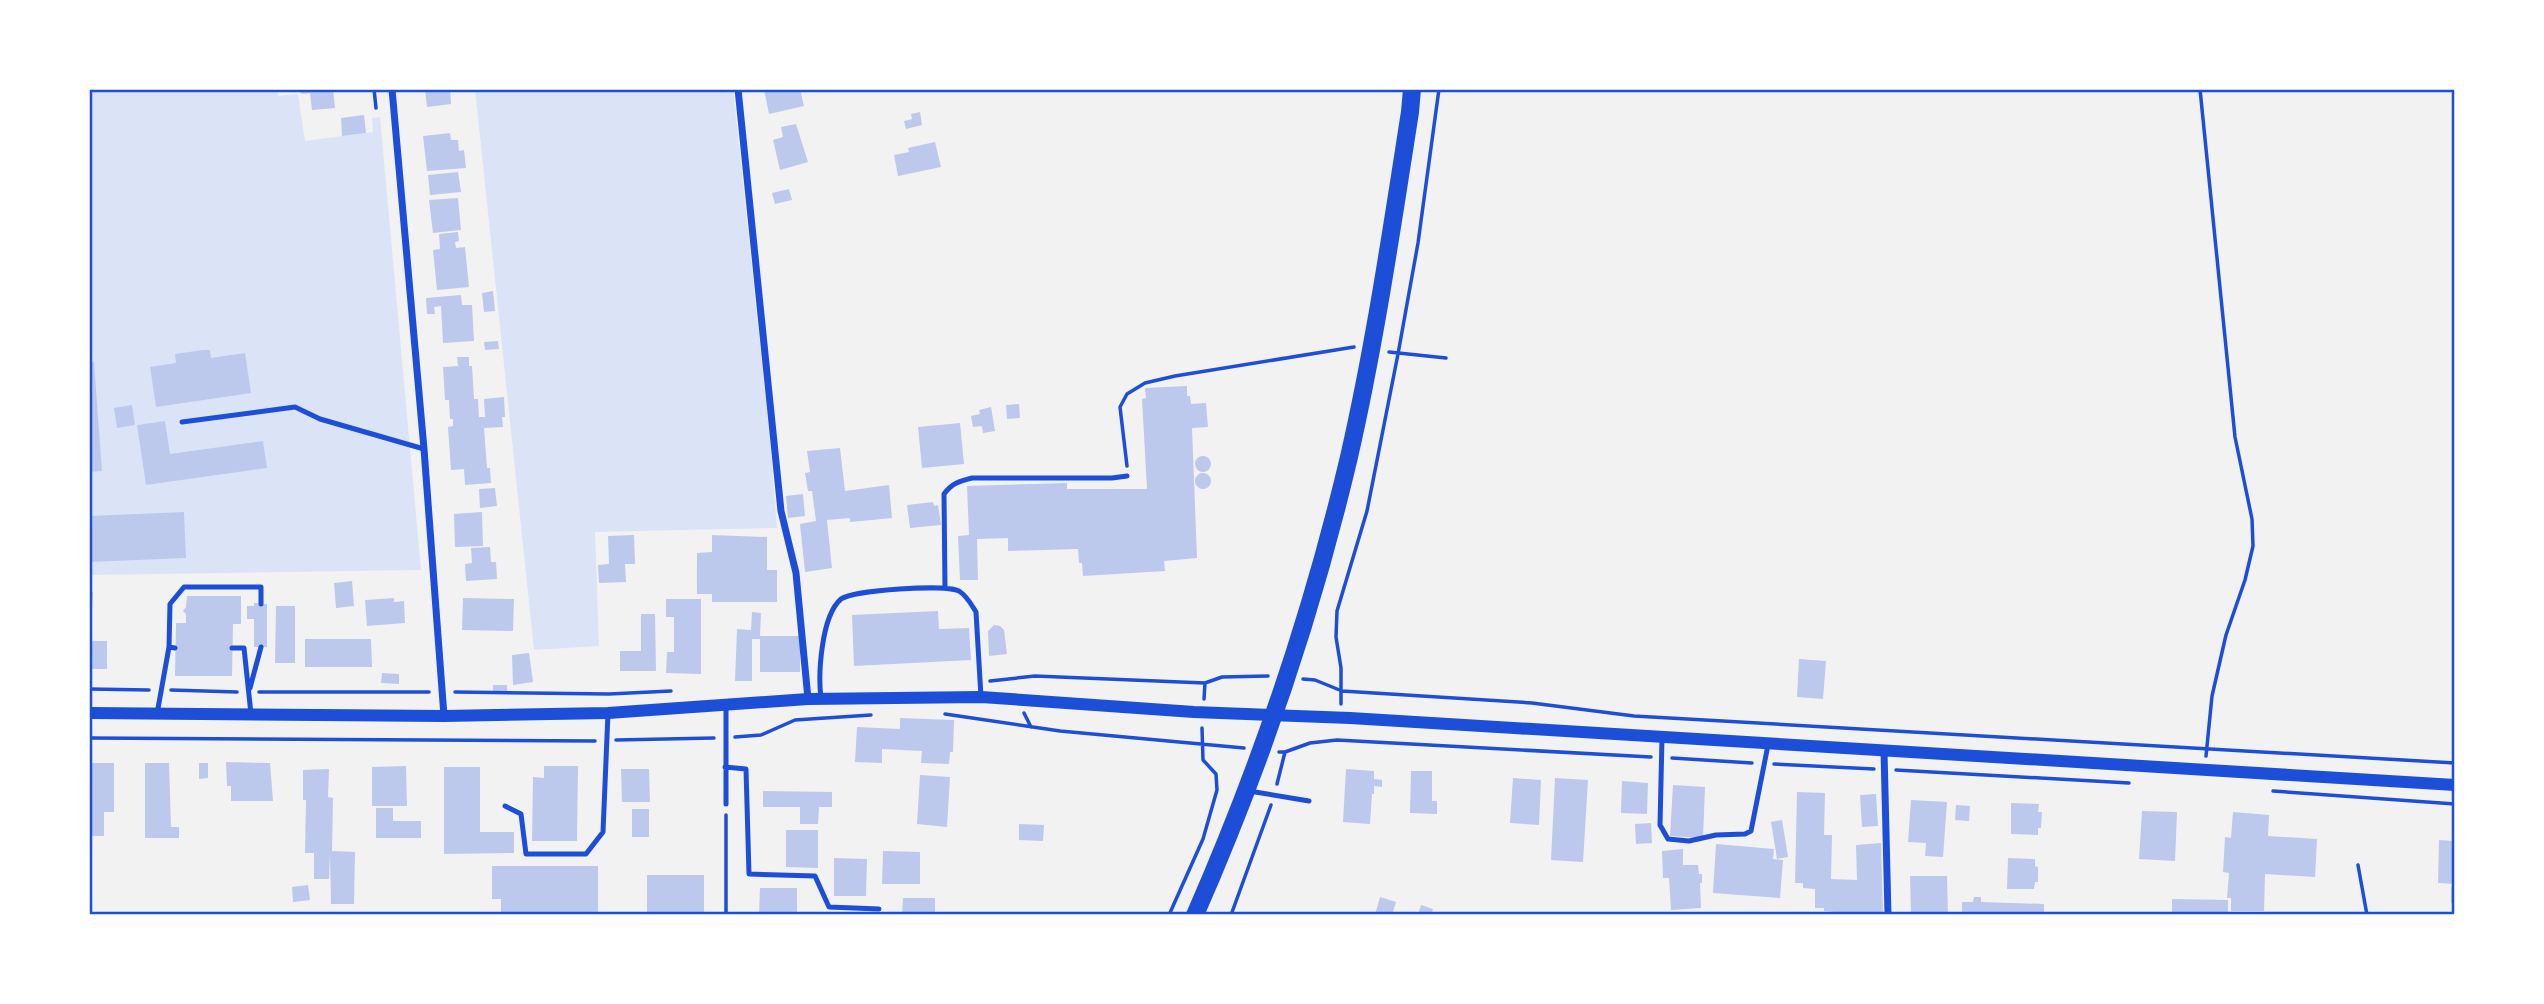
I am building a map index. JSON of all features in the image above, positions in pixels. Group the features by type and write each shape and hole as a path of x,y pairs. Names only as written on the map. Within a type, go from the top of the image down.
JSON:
{"main road":[{"path":"1195,915 1274,715 1321,565 1349,458 1372,349 1412,89"}],"street":[{"path":"392,89 424,449 444,716"},
{"path":"738,89 781,510 796,573 815,698"},
{"path":"89,713 444,716 608,713 815,698 981,697 2455,785"},
{"path":"1884,751 1888,915"}],"lane":[{"path":"182,422 295,407 320,419 424,449"},
{"path":"944,587 944,494 949,487 972,478 1128,476"},
{"path":"157,714 172,648 170,604 184,587 261,587 261,604"},
{"path":"815,698 824,639 831,614 842,599 859,593 944,587 959,591 969,600 976,612 981,697"},
{"path":"249,692 261,647"},
{"path":"232,648 244,648 251,714"},
{"path":"726,704 726,804"},
{"path":"505,806 521,814 526,854 586,854 603,832 608,713"},
{"path":"1662,738 1660,825 1668,839 1689,841 1716,835 1750,833 1768,744"},
{"path":"726,767 746,769 749,874 815,876 829,907 879,909"},
{"path":"1246,790 1309,801"}],"path":[{"path":"374,89 376,108"},
{"path":"1342,691 1336,637 1337,611 1367,511 1398,354 1418,243 1439,89"},
{"path":"2200,89 2235,437 2252,519 2253,547 2226,635 2212,696 2206,771"},
{"path":"1128,476 1120,407 1127,394 1145,383 1353,347 1446,358"},
{"path":"979,682 1035,676 1205,683 1222,677 1266,676"},
{"path":"1309,680 1342,691 1532,703 1634,716 1750,725 2455,763"},
{"path":"89,689 609,694 675,691"},
{"path":"942,714 1060,731 1222,745"},
{"path":"89,738 606,741 726,738 761,735 795,720 875,715"},
{"path":"1231,915 1274,796 1285,752 1310,743 1337,740"},
{"path":"1169,915 1203,839 1217,790 1216,774 1203,760 1201,743"},
{"path":"726,804 726,915"},
{"path":"2358,866 2367,915"}],"shaded area":[{"path":"118,89 277,89 278,96 298,94 305,141 373,132 372,118 380,117 421,570 89,575 89,92"},
{"path":"475,89 733,89 777,528 595,532 599,646 534,650"}],"building":[{"path":"296,89 333,89 335,108 312,110 310,93 302,94"},
{"path":"425,89 450,89 451,104 427,107"},
{"path":"764,89 800,89 804,106 769,114"},
{"path":"920,112 922,125 906,129 904,121 912,119 911,114"},
{"path":"364,115 366,133 342,136 341,118"},
{"path":"796,124 808,162 780,170 773,140 783,137 781,127"},
{"path":"450,133 451,140 458,140 459,151 464,150 466,168 427,171 423,136"},
{"path":"935,142 941,167 898,176 894,155 909,152 908,148"},
{"path":"458,172 461,192 430,195 428,175"},
{"path":"789,189 792,200 775,204 772,193"},
{"path":"458,198 461,230 433,233 429,200"},
{"path":"458,232 459,241 455,242 456,248 465,247 469,287 437,290 433,250 440,249 439,234"},
{"path":"493,291 495,311 484,312 482,293"},
{"path":"461,295 462,305 472,305 474,341 443,343 441,306 434,307 435,314 427,314 426,298"},
{"path":"498,341 499,349 485,350 484,342"},
{"path":"210,350 211,358 245,353 251,393 156,407 150,367 176,363 175,354"},
{"path":"457,357 469,357 479,417 485,417 484,399 504,397 503,427 484,428 491,483 465,485 464,469 451,470 448,427 453,426 453,419 450,419 449,400 445,400 443,367 458,366"},
{"path":"89,362 94,362 102,471 89,472"},
{"path":"1187,386 1187,396 1190,396 1191,404 1206,403 1208,427 1192,428 1197,558 1164,561 1165,571 1083,576 1078,549 1008,551 1008,538 977,539 978,580 960,580 958,536 969,535 967,486 1067,483 1067,489 1147,489 1142,399 1146,398 1145,388"},
{"path":"1019,404 1020,418 1007,419 1006,405"},
{"path":"132,405 135,425 117,428 114,408"},
{"path":"991,407 995,431 983,433 982,426 973,427 971,416 980,414 979,410"},
{"path":"165,421 170,454 263,441 267,468 146,485 137,425"},
{"path":"960,423 964,464 922,468 918,427"},
{"path":"840,448 845,491 889,485 892,518 850,522 850,518 827,520 832,568 805,572 800,524 816,521 812,491 808,491 805,473 810,472 807,451"},
{"path":"1203,456 1209,458 1209,470 1203,472 1197,470 1195,464 1197,458"},
{"path":"1200,473 1206,473 1211,481 1209,487 1200,489 1195,484 1195,478"},
{"path":"495,488 497,506 480,508 479,489"},
{"path":"803,494 805,516 788,518 786,496"},
{"path":"933,502 934,506 938,505 941,525 910,528 907,505"},
{"path":"184,512 186,558 89,562 89,516"},
{"path":"482,512 483,546 455,547 454,514"},
{"path":"634,535 635,564 625,564 626,582 599,583 598,565 609,564 608,536"},
{"path":"712,535 767,537 767,570 777,570 777,602 712,602 712,594 697,594 697,553 712,552"},
{"path":"490,547 491,562 496,562 497,579 466,581 465,564 472,563 471,548"},
{"path":"352,581 354,606 336,608 334,583"},
{"path":"89,592 93,592 92,609 89,609"},
{"path":"187,596 241,596 241,624 233,624 232,676 175,676 176,623 186,623 186,614 183,611"},
{"path":"394,598 394,602 404,601 405,623 367,626 365,600"},
{"path":"463,598 514,599 513,631 462,630"},
{"path":"666,599 701,599 701,674 666,673 667,652 674,652 674,617 666,617"},
{"path":"254,603 267,604 267,647 254,647 254,619 247,619 247,606 254,606"},
{"path":"276,606 295,606 295,663 275,663"},
{"path":"938,611 939,629 969,628 971,660 854,666 852,615"},
{"path":"752,612 761,613 760,636 800,636 800,672 760,672 760,639 752,639 752,681 735,681 737,629 751,630"},
{"path":"641,614 655,614 656,671 620,671 620,651 641,651"},
{"path":"994,625 1004,630 1007,654 989,656 988,631"},
{"path":"305,639 371,639 372,667 305,667"},
{"path":"89,641 107,641 107,669 89,669"},
{"path":"529,653 533,682 513,685 512,655"},
{"path":"1799,659 1826,661 1823,699 1797,697"},
{"path":"382,673 399,674 399,684 381,683"},
{"path":"493,685 507,685 507,691 493,691"},
{"path":"900,718 954,720 953,752 950,752 949,764 921,763 922,751 882,749 882,763 855,762 857,727 900,729"},
{"path":"226,762 270,763 273,801 231,801"},
{"path":"90,763 114,763 114,812 104,812 104,836 89,836 89,811 92,811"},
{"path":"145,763 169,763 171,827 179,827 179,838 145,838"},
{"path":"199,763 208,763 208,778 199,779"},
{"path":"406,766 407,806 372,806 372,767"},
{"path":"544,766 578,766 577,841 532,841 533,777 544,778"},
{"path":"444,767 480,767 480,832 514,832 514,853 444,854"},
{"path":"329,769 328,797 333,798 332,851 355,852 354,904 331,904 330,854 329,879 314,879 314,853 305,853 306,800 303,800 303,770"},
{"path":"621,769 649,769 650,802 622,802"},
{"path":"1346,769 1374,771 1374,779 1382,780 1382,787 1374,786 1370,824 1343,822"},
{"path":"1411,771 1432,771 1432,801 1437,801 1437,814 1410,813"},
{"path":"920,775 950,777 947,827 917,824"},
{"path":"1513,778 1541,780 1539,825 1510,823"},
{"path":"1555,778 1588,780 1583,862 1551,860"},
{"path":"1622,781 1648,783 1647,814 1621,813"},
{"path":"1673,785 1705,787 1703,838 1670,836"},
{"path":"763,791 832,792 832,807 819,807 818,824 800,824 800,807 763,807"},
{"path":"1797,792 1825,793 1824,835 1832,835 1831,879 1857,880 1856,845 1881,843 1883,915 1834,915 1835,912 1815,908 1815,889 1803,888 1803,883 1795,883"},
{"path":"1876,794 1878,826 1862,827 1860,795"},
{"path":"1911,800 1947,802 1943,857 1925,856 1926,843 1908,842"},
{"path":"2011,803 2039,804 2038,812 2042,812 2038,835 2011,834"},
{"path":"1956,805 1970,806 1969,821 1955,820"},
{"path":"376,808 393,808 393,821 421,821 421,838 376,838"},
{"path":"632,809 649,809 649,837 632,837"},
{"path":"2142,811 2177,812 2175,861 2139,859"},
{"path":"2233,812 2269,815 2268,836 2317,839 2315,877 2265,874 2264,911 2231,911 2231,898 2227,898 2229,873 2223,872 2225,837 2231,838"},
{"path":"1782,820 1788,857 1777,859 1771,822"},
{"path":"1651,823 1652,843 1636,844 1635,824"},
{"path":"1019,824 1044,825 1043,841 1019,840"},
{"path":"786,830 818,830 818,868 786,867"},
{"path":"2439,840 2455,841 2455,884 2438,883"},
{"path":"1716,844 1774,849 1773,859 1783,860 1780,898 1713,893"},
{"path":"1683,849 1683,865 1698,865 1699,874 1702,874 1701,908 1671,910 1669,878 1663,878 1662,851"},
{"path":"883,851 920,852 920,884 882,884"},
{"path":"834,858 867,859 866,896 834,896"},
{"path":"2008,858 2035,859 2038,882 2035,882 2034,889 2007,889"},
{"path":"492,866 598,866 598,915 501,915 501,899 492,899"},
{"path":"647,875 704,875 704,915 647,915"},
{"path":"1910,876 1947,876 1948,914 1911,915"},
{"path":"308,885 310,900 293,902 292,887"},
{"path":"2451,887 2455,887 2455,903 2451,903"},
{"path":"760,888 797,888 797,915 759,915"},
{"path":"1380,897 1396,902 1392,915 1375,915"},
{"path":"1974,897 1981,897 1981,902 2044,904 2044,915 1962,915 1962,902 1973,902"},
{"path":"903,898 935,898 935,915 902,915"},
{"path":"2172,899 2228,900 2228,915 2172,915"},
{"path":"1421,905 1433,909 1431,915 1418,915"}]}
